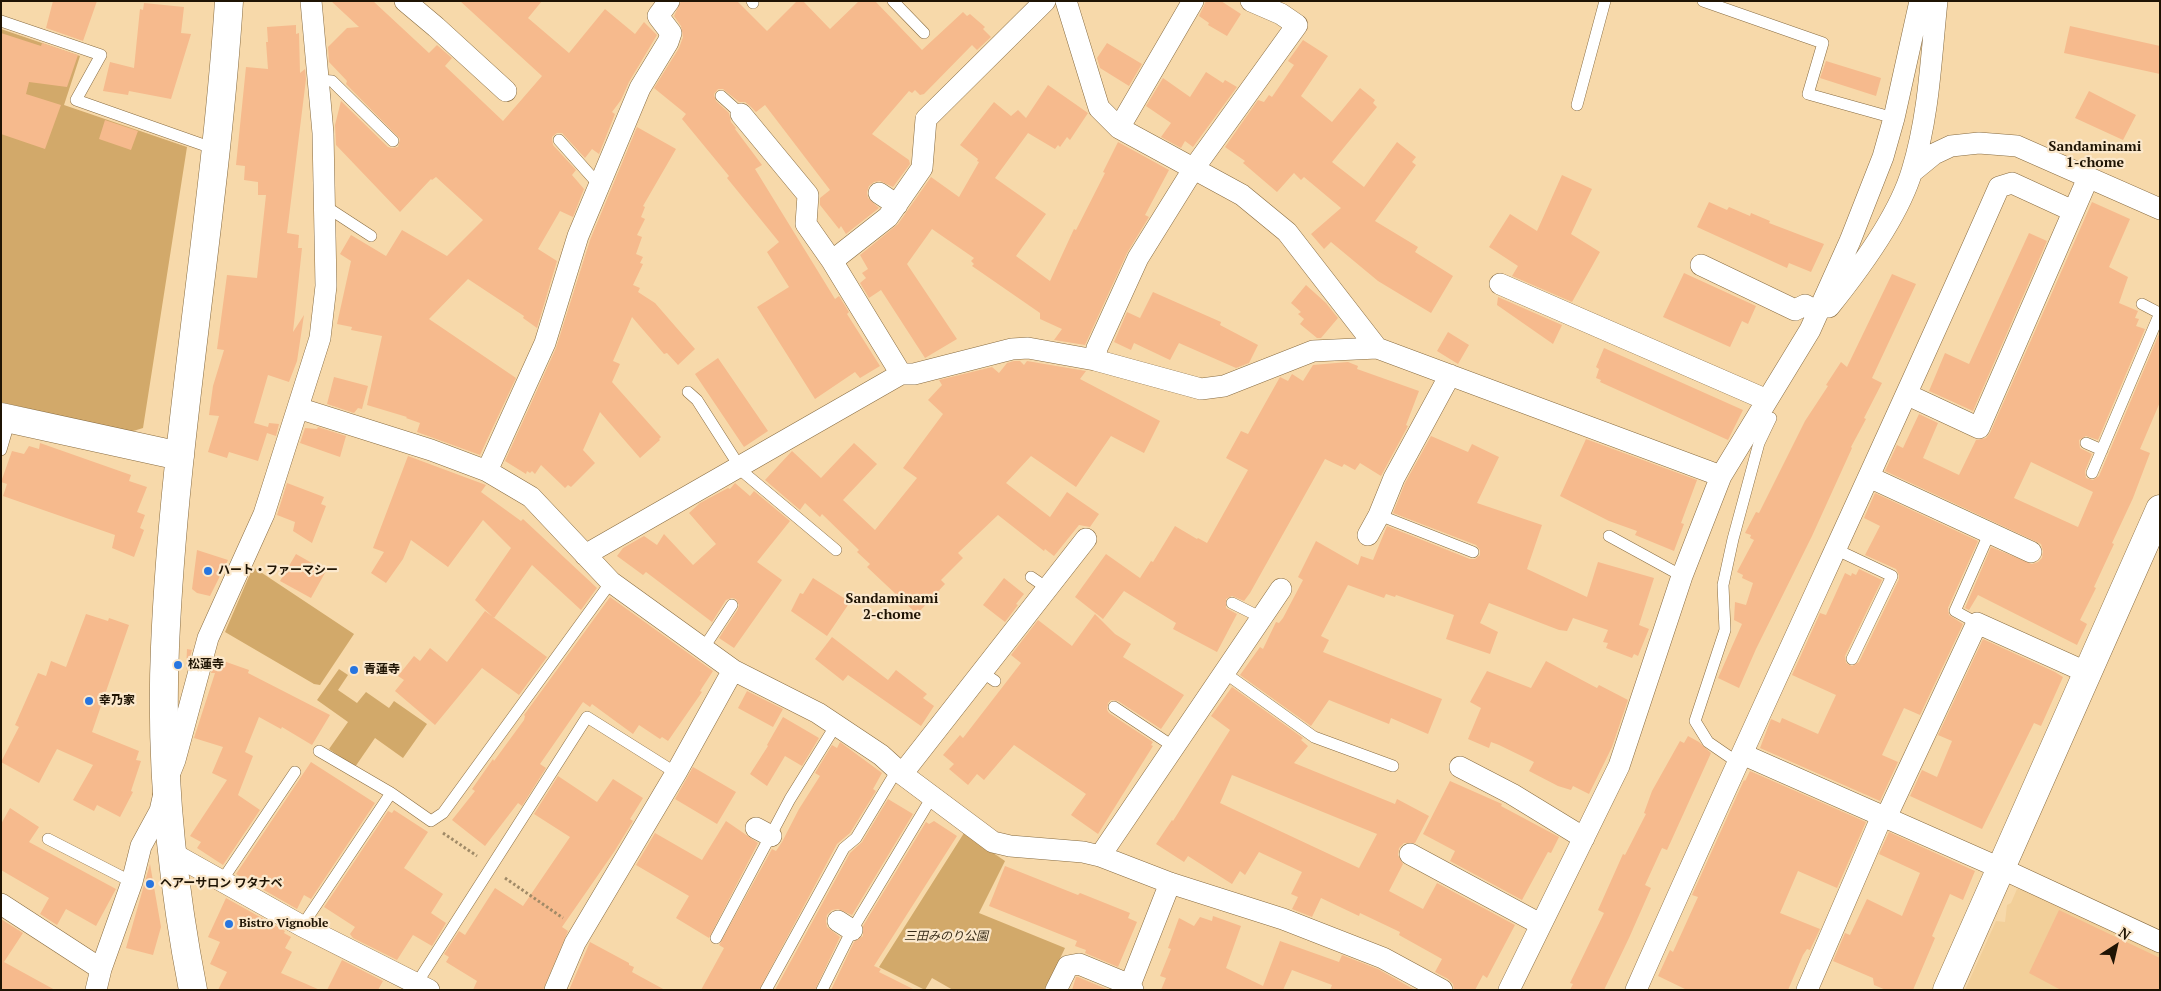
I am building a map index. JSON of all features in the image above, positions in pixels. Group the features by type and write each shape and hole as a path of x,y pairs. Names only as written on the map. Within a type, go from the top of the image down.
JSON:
{"street":[{"path":"193,990 178,909 172,853 164,695 165,648 180,456 216,149 228,1"},
{"path":"96,990 101,969 132,882 142,846 160,811 167,780 176,760 208,638 264,514 320,338 326,286 325,206 323,133 311,1"},
{"path":"405,1 506,91"},
{"path":"487,471 545,343 578,236 640,88 668,42 671,33 658,16 669,1"},
{"path":"832,261 888,217 888,198 922,168 926,119 1045,1"},
{"path":"1066,1 1099,108 1119,128 1242,194 1287,232 1377,348"},
{"path":"1119,128 1193,1"},
{"path":"1095,360 1097,348 1138,258 1194,168 1297,25 1281,14 1252,1"},
{"path":"1509,990 1619,766 1682,576 1721,476 1769,409 1814,321 1854,232 1883,157 1894,118 1920,1"},
{"path":"1814,321 1855,276 1900,202 1912,172 1925,113 1937,1"},
{"path":"740,114 756,142 808,195 801,222 806,224 832,261 901,374"},
{"path":"1912,172 1934,154 1951,146 1979,143 2017,146 2160,209"},
{"path":"1908,395 1979,428 2088,178"},
{"path":"1641,988 1740,758 1835,549 1908,395 1999,187 2012,183 2073,211"},
{"path":"1701,265 1795,310 1805,305 1814,321"},
{"path":"1500,284 1769,409"},
{"path":"585,555 901,374 914,374 1012,349 1028,348 1095,360 1201,389 1224,386 1313,351 1377,348 1721,476"},
{"path":"1368,535 1379,515 1394,478 1450,375"},
{"path":"298,408 431,450 487,471 531,497 612,582 733,670 818,713 880,755 899,772 993,842 1010,846 1083,852 1100,856 1170,883 1301,926 1383,958 1442,990"},
{"path":"6,418 180,456"},
{"path":"1869,477 1989,534 2032,552"},
{"path":"1947,990 2160,509"},
{"path":"899,772 988,676 1039,583 1086,539"},
{"path":"1100,856 1281,589"},
{"path":"1806,990 1882,816 1888,811 1977,623 2088,672"},
{"path":"555,990 575,943 676,773 733,670"},
{"path":"1740,758 1882,816 2160,942"},
{"path":"1460,767 1512,794 1584,838"},
{"path":"172,853 302,926 423,986"},
{"path":"1418,865 1540,924"},
{"path":"1056,990 1068,966 1079,964 1131,987 1170,883"},
{"path":"1,904 101,969"}],"lane":[{"path":"892,1 924,33"},
{"path":"1577,105 1605,1"},
{"path":"1703,1 1823,43 1808,94 1894,118"},
{"path":"1,21 100,55 76,100 216,149"},
{"path":"319,80 332,81 393,140"},
{"path":"721,96 740,114"},
{"path":"559,140 599,186"},
{"path":"325,206 371,236"},
{"path":"2092,473 2159,313 2142,304"},
{"path":"688,392 697,400 743,472 836,550"},
{"path":"1740,758 1708,742 1695,721 1725,630 1724,585 1733,538 1769,409"},
{"path":"1,450 6,418"},
{"path":"2086,443 2102,450"},
{"path":"1379,515 1473,552"},
{"path":"1977,623 1956,611 1989,534"},
{"path":"1610,536 1682,576"},
{"path":"1835,549 1892,576 1852,659"},
{"path":"319,752 391,793 431,821 442,813 612,582"},
{"path":"1232,603 1262,618"},
{"path":"703,649 732,605"},
{"path":"1225,672 1314,737 1393,766"},
{"path":"1114,707 1174,747"},
{"path":"423,986 586,717 676,773"},
{"path":"716,938 764,832 790,799 836,725"},
{"path":"221,882 295,772"},
{"path":"766,990 844,848 856,838 899,772"},
{"path":"302,926 391,793"},
{"path":"822,990 845,925 932,797"},
{"path":"48,839 132,882"}],"shaded area":[{"path":"2017,889 2024,889 2160,953 2160,990 1965,990 1996,921 2005,922 2007,905 2011,903"}],"green space":[{"path":"1,29 80,56 64,105 187,147 143,428 130,432 1,402"},
{"path":"253,567 354,634 320,685 314,684 225,632"},
{"path":"339,669 348,675 338,690 357,703 366,692 389,708 394,701 427,724 403,758 375,738 355,767 329,749 348,722 317,700"},
{"name":"三田みのり公園","path":"964,833 1005,861 979,913 1065,948 1045,990 953,990 932,978 925,990 879,967"}],"building":[{"path":"53,1 97,1 83,41 46,28"},
{"path":"331,1 373,1 429,53 437,45 452,58 445,66 503,121 542,76 460,1 542,1 528,18 569,53 605,9 635,34 644,22 657,35 629,82 621,100 612,112 615,114 599,154 592,149 585,158 562,133 557,133 552,137 553,145 576,170 572,175 584,189 573,217 560,211 538,249 557,261 537,328 523,318 524,316 468,279 429,319 516,378 480,455 417,432 420,423 407,417 367,405 382,336 351,330 352,327 337,324 351,261 340,254 351,235 386,256 402,230 447,256 483,220 436,177 431,179 400,212 336,145 335,125 341,101 388,147 398,147 400,139 346,84 347,81 329,62 328,47 347,28 359,27"},
{"path":"681,1 737,1 767,31 797,1 803,1 830,29 859,1 875,1 922,50 963,12 967,16 970,14 985,27 983,29 991,37 977,50 972,45 924,94 920,95 915,90 912,93 909,91 872,134 909,160 910,164 893,187 880,181 874,182 869,186 868,198 879,208 846,234 841,226 839,229 820,205 820,198 830,190 765,105 756,112 745,102 739,102 723,89 718,89 714,94 716,101 729,113 735,129 762,165 755,169 835,299 839,296 849,312 847,314 880,366 860,378 855,372 815,399 757,307 789,287 767,252 779,242 727,178 729,176 682,119 686,114 654,88 679,48 683,37 681,26 674,16"},
{"path":"1206,1 1221,1 1241,14 1227,36 1208,25 1209,23 1199,16"},
{"path":"144,3 184,7 181,33 191,34 171,99 129,91 128,95 103,91 110,62 134,68 140,9 143,10"},
{"path":"296,25 296,34 299,33 300,73 305,69 306,79 287,233 299,235 298,248 302,248 293,332 304,315 297,361 289,382 268,375 254,423 268,427 269,423 279,424 276,436 267,433 258,461 229,452 227,458 208,452 219,416 209,415 213,386 224,350 217,349 227,275 257,278 266,195 258,195 258,182 244,180 245,166 236,165 246,67 268,69 267,27"},
{"path":"2070,26 2160,46 2160,74 2064,53"},
{"path":"1,33 41,46 42,43 78,55 67,87 29,82 26,94 61,105 45,149 1,134"},
{"path":"1303,40 1328,56 1301,96 1332,122 1360,88 1375,100 1373,103 1377,107 1332,162 1364,187 1397,142 1416,157 1412,162 1416,165 1375,221 1418,247 1415,252 1453,276 1431,313 1378,281 1331,242 1324,249 1311,234 1341,208 1304,177 1301,180 1294,173 1277,192 1243,163 1245,161 1225,147 1258,100 1264,102 1269,95 1272,97 1294,65 1288,61"},
{"path":"1107,43 1142,64 1129,86 1100,68 1097,58"},
{"path":"1826,61 1881,78 1876,96 1820,78"},
{"path":"1206,72 1223,83 1225,80 1237,87 1193,147 1185,141 1181,148 1161,137 1171,123 1146,106 1163,78 1190,97"},
{"path":"1048,85 1088,113 1070,140 1067,137 1060,147 1058,145 1055,149 1028,133 995,178 1046,214 1016,256 1050,281 1074,229 1076,230 1105,173 1103,172 1118,142 1169,170 1145,215 1149,217 1127,253 1085,345 1054,340 1062,329 1040,319 1040,313 972,266 974,264 971,261 974,258 932,229 907,264 957,339 925,358 881,290 869,298 860,283 866,278 862,273 868,269 860,255 898,224 931,177 959,197 979,162 977,161 978,159 960,145 994,102 1011,116 1018,110 1026,118"},
{"path":"2089,91 2136,115 2123,140 2075,118"},
{"path":"105,120 138,131 131,150 99,139"},
{"path":"637,127 676,149 643,206 645,207 641,217 645,219 637,235 642,237 636,254 643,257 640,263 643,264 633,285 640,288 638,292 655,303 695,349 678,365 667,353 664,354 632,317 613,361 620,364 612,382 661,437 660,440 640,458 600,412 583,450 595,463 571,487 568,485 565,488 541,465 535,474 532,471 530,473 527,471 526,474 505,461 556,348 590,240"},
{"path":"1562,175 1592,189 1571,234 1600,252 1572,302 1512,276 1518,266 1489,247 1510,214 1537,231"},
{"path":"1709,202 1727,210 1729,207 1750,216 1751,213 1770,221 1769,223 1824,244 1811,272 1789,263 1787,268 1697,227"},
{"path":"2092,202 2130,219 2109,267 2128,277 2119,303 2138,311 2135,318 2139,319 2136,326 2145,329 2098,440 2086,436 2079,440 2080,448 2092,454 2085,471 2086,478 2093,480 2099,476 2159,334 2160,402 2140,449 2150,453 2133,498 2112,543 2114,544 2094,587 2096,588 2080,620 2087,624 2077,645 1978,595 1969,610 1965,608 1991,547 2032,564 2042,558 2041,544 1885,471 1897,445 1903,448 1919,414 1938,423 1923,458 1959,475 1976,440 1986,438 1990,433","holes":["2031,462 2093,492 2078,527 2014,498"]},
{"path":"2029,233 2047,241 1973,411 1929,391 1945,353 1969,364"},
{"path":"1684,273 1756,306 1748,324 1742,321 1730,347 1663,317"},
{"path":"1892,274 1916,284 1872,378 1882,383 1864,418 1866,419 1851,447 1812,536 1756,649 1739,688 1718,678 1742,624 1734,620 1735,602 1746,605 1753,583 1742,578 1743,575 1737,572 1754,540 1750,538 1751,535 1745,533 1756,512 1759,513 1805,421 1828,386 1826,385 1841,362 1847,367"},
{"path":"1306,285 1326,303 1338,318 1321,338 1317,338 1300,324 1304,319 1298,314 1301,312 1291,303"},
{"path":"1153,292 1221,322 1220,325 1258,345 1249,363 1236,368 1179,343 1170,360 1134,343 1131,350 1114,342 1127,312 1140,318"},
{"path":"1498,297 1562,325 1553,344 1497,305"},
{"path":"1448,332 1469,345 1458,364 1437,351"},
{"path":"1604,348 1743,410 1728,440 1600,382 1601,380 1596,378 1599,369 1596,367"},
{"path":"718,358 768,431 744,447 695,374"},
{"path":"1020,361 1024,365 1027,361 1086,371 1080,379 1160,421 1144,453 1111,436 1076,487 1031,456 1006,483 1050,517 1067,492 1099,514 1090,527 1079,525 1054,556 1045,549 1044,551 998,515 958,553 963,558 941,580 945,584 917,614 867,567 870,564 857,552 859,550 822,514 820,517 805,503 800,510 765,480 792,451 821,478 854,443 877,464 843,500 875,530 917,478 903,468 943,414 928,400 942,385 939,380 992,367 999,373 1007,363"},
{"path":"1348,362 1358,366 1357,369 1419,391 1406,425 1408,426 1381,476 1360,463 1355,470 1344,464 1342,467 1325,459 1250,593 1244,601 1232,596 1226,599 1226,608 1237,614 1217,652 1173,629 1176,623 1124,591 1103,619 1075,597 1106,554 1140,578 1151,561 1153,562 1175,526 1207,543 1248,470 1226,458 1241,431 1248,434 1280,377 1288,381 1292,374 1303,381 1313,365"},
{"path":"334,377 368,386 362,409 358,408 354,413 327,404"},
{"path":"318,427 346,436 340,457 300,443 305,428 317,429"},
{"path":"1431,436 1468,452 1472,444 1499,457 1477,503 1542,525 1527,569 1587,597 1598,562 1654,578 1639,625 1649,629 1638,656 1634,654 1632,658 1606,648 1608,643 1603,642 1608,630 1573,618 1567,631 1559,630 1489,603 1480,623 1498,632 1490,654 1446,639 1454,615 1396,595 1395,597 1386,594 1384,598 1348,585 1321,636 1329,640 1323,652 1442,699 1428,734 1391,718 1389,724 1329,700 1311,726 1240,675 1260,647 1263,649 1276,622 1279,623 1283,618 1303,580 1298,577 1316,541 1358,565 1361,556 1373,560 1387,526 1470,559 1475,559 1480,555 1480,550 1476,545 1393,513 1405,483"},
{"path":"1586,439 1697,480 1681,523 1684,524 1674,551 1635,535 1637,531 1609,521 1560,496"},
{"path":"40,443 131,475 129,481 147,487 137,512 145,515 140,528 144,530 134,557 112,548 115,535 3,496 7,484 1,482 12,451 24,454 29,446 39,449"},
{"path":"408,456 486,485 481,492 521,521 523,519 597,588 581,610 532,565 494,618 475,600 511,548 483,520 448,567 411,540 403,559 386,583 371,573 384,552 373,548"},
{"path":"287,483 324,497 321,504 326,506 312,543 293,531 295,522 277,515"},
{"path":"735,483 750,496 754,491 790,521 757,562 782,580 734,648 719,638 738,609 739,605 736,599 726,600 712,622 646,572 643,575 617,556 623,548 644,536 657,545 664,534 693,565 716,544 689,513 700,503 728,488 730,489"},
{"path":"1875,493 1978,541 1948,608 1949,615 1963,624 1920,715 1904,708 1882,755 1898,762 1880,801 1760,748 1771,719 1780,723 1782,718 1818,734 1836,695 1792,675 1820,613 1826,615 1845,573 1851,576 1852,573 1856,575 1859,569 1882,580 1845,656 1846,663 1852,666 1859,662 1899,579 1896,569 1865,555 1880,526 1864,518"},
{"name":"ハート・ファーマシー","path":"197,550 228,560 210,596 197,593 192,589"},
{"path":"296,554 326,571 311,598 280,581"},
{"path":"813,578 850,602 827,636 791,611 800,593 803,594"},
{"path":"1004,578 1024,594 1005,622 983,605"},
{"path":"610,597 713,671 700,691 702,692 668,741 662,737 660,739 639,725 633,734 592,704 590,707 583,702 540,764 546,768 522,806 518,803 485,846 452,820 475,791 472,789 524,720 524,715"},
{"path":"485,611 547,657 519,695 482,668 435,725 395,691 404,680 398,676 414,656 420,661 430,648 447,662"},
{"path":"86,614 108,621 109,618 129,625 92,732 139,751 136,760 141,761 131,791 133,792 120,817 97,805 94,811 73,800 93,765 57,749 39,783 1,762 19,727 15,725 38,673 46,676 51,661 66,667"},
{"path":"1095,614 1115,634 1131,644 1123,657 1184,695 1161,729 1118,701 1111,700 1108,703 1107,710 1109,713 1153,742 1151,745 1153,746 1098,834 1071,815 1086,794 1014,745 984,780 977,774 968,785 949,769 954,764 943,755 960,735 963,738 1021,663 1011,655 1038,620 1072,646"},
{"path":"832,637 888,680 896,670 927,694 923,698 934,706 921,726 848,675 843,681 815,659"},
{"path":"1983,639 2063,677 2041,726 2034,723 1982,829 1910,796 1922,770 1937,777 1952,741 1938,735"},
{"path":"187,649 192,650 186,670"},
{"path":"215,658 249,670 248,673 330,715 312,745 282,727 281,729 259,717 245,752 253,756 238,795 260,810 223,865 197,848 201,842 190,836 227,780 212,773 223,747 194,738 215,673 211,673"},
{"path":"1546,661 1597,688 1599,685 1628,700 1612,747 1589,794 1573,786 1571,790 1558,786 1529,771 1534,762 1499,745 1491,742 1489,748 1468,739 1481,708 1470,702 1487,671 1531,688"},
{"path":"1232,687 1303,738 1301,740 1308,746 1294,763 1395,804 1397,799 1429,816 1415,843 1404,843 1399,848 1398,855 1403,864 1389,891 1423,909 1437,883 1515,925 1487,978 1483,975 1475,990 1454,990 1453,984 1448,979 1435,972 1442,959 1399,935 1400,932 1360,913 1359,916 1321,898 1312,917 1292,909 1298,897 1291,894 1302,872 1259,852 1245,875 1240,871 1232,884 1188,856 1184,862 1156,844 1173,821 1230,730 1211,716","holes":["1232,775 1377,834 1359,868 1220,803"]},
{"path":"747,691 783,709 773,727 738,708"},
{"path":"783,717 819,738 802,766 785,756 767,786 750,774 768,746"},
{"path":"1688,736 1699,742 1711,753 1667,850 1662,848 1645,885 1651,888 1629,938 1604,990 1570,990 1573,984 1570,983 1604,913 1598,910 1623,854 1625,855 1646,814 1644,813 1652,791 1680,741 1684,743"},
{"path":"840,742 882,773 873,789 876,791 850,833 837,844 759,990 701,990 724,948 719,945 772,849 776,851 782,842 799,809 820,776 815,773 832,745 837,748"},
{"path":"311,762 375,803 311,899 304,895 297,909 236,874"},
{"path":"693,767 736,792 717,824 675,799"},
{"path":"1750,771 1866,822 1837,888 1798,871 1780,913 1820,929 1810,950 1807,949 1803,955 1788,990 1687,990 1658,976 1670,950 1673,952 1698,897 1692,895 1744,780"},
{"path":"558,776 597,802 613,779 643,798 630,819 633,821 614,852 562,927 568,931 543,990 473,990 477,981 446,962 449,957 444,954 459,931 465,935 495,888 523,906 570,837 534,814"},
{"path":"1450,781 1502,804 1501,806 1559,837 1551,853 1548,852 1522,900 1450,861 1455,851 1423,834"},
{"path":"888,799 913,814 852,915 838,909 832,910 827,915 827,927 840,937 815,990 775,990 850,853 862,842"},
{"path":"10,808 39,827 29,842 116,889 96,926 66,909 57,925 40,914 49,898 1,870 1,824"},
{"path":"394,810 428,832 404,868 443,894 431,913 446,923 432,946 413,935 397,960 353,938 350,934 355,927 324,907 388,811 392,813"},
{"path":"726,821 758,843 709,938 676,918 689,896 636,865 655,833 702,860"},
{"path":"934,821 957,836 874,966 881,969 879,972 915,990 831,990 854,942 863,936 863,926 926,822 929,824"},
{"path":"1889,832 1975,871 1963,900 1950,894 1932,936 1935,938 1913,990 1886,990 1874,985 1873,978 1833,961 1845,933 1850,935 1867,899 1902,916 1920,873 1879,854"},
{"path":"150,864 161,927 153,955 126,948"},
{"path":"1005,866 1130,913 1128,918 1137,922 1118,967 1085,953 1086,950 1075,946 1077,941 989,906"},
{"path":"226,898 285,931 284,933 291,937 285,948 292,952 281,973 320,990 218,990 227,972 210,964 220,942 208,937"},
{"path":"2059,910 2160,958 2160,990 2061,990 2029,973"},
{"path":"1213,916 1241,926 1226,968 1263,986 1280,941 1339,962 1342,955 1378,969 1415,990 1330,990 1332,985 1292,970 1283,990 1161,990 1166,978 1160,976 1171,949 1168,948 1179,918 1194,926 1200,917 1212,921"},
{"path":"1,919 23,933 4,962 55,990 1,990"},
{"path":"590,942 629,963 629,965 634,967 632,972 665,990 569,990"},
{"path":"342,960 383,981 378,990 327,990"},
{"path":"1076,977 1078,977 1109,990 1072,990"}],"place":[{"name":"ハート・ファーマシー","path":"208,571"},
{"name":"松蓮寺","path":"178,665"},
{"name":"青蓮寺","path":"354,670"},
{"name":"幸乃家","path":"89,701"},
{"name":"ヘアーサロン ワタナベ","path":"150,884"},
{"name":"Bistro Vignoble","path":"229,924"}],"district":[{"name":"Sandaminami 1-chome","path":"2095,156"},
{"name":"Sandaminami 2-chome","path":"892,608"}]}
